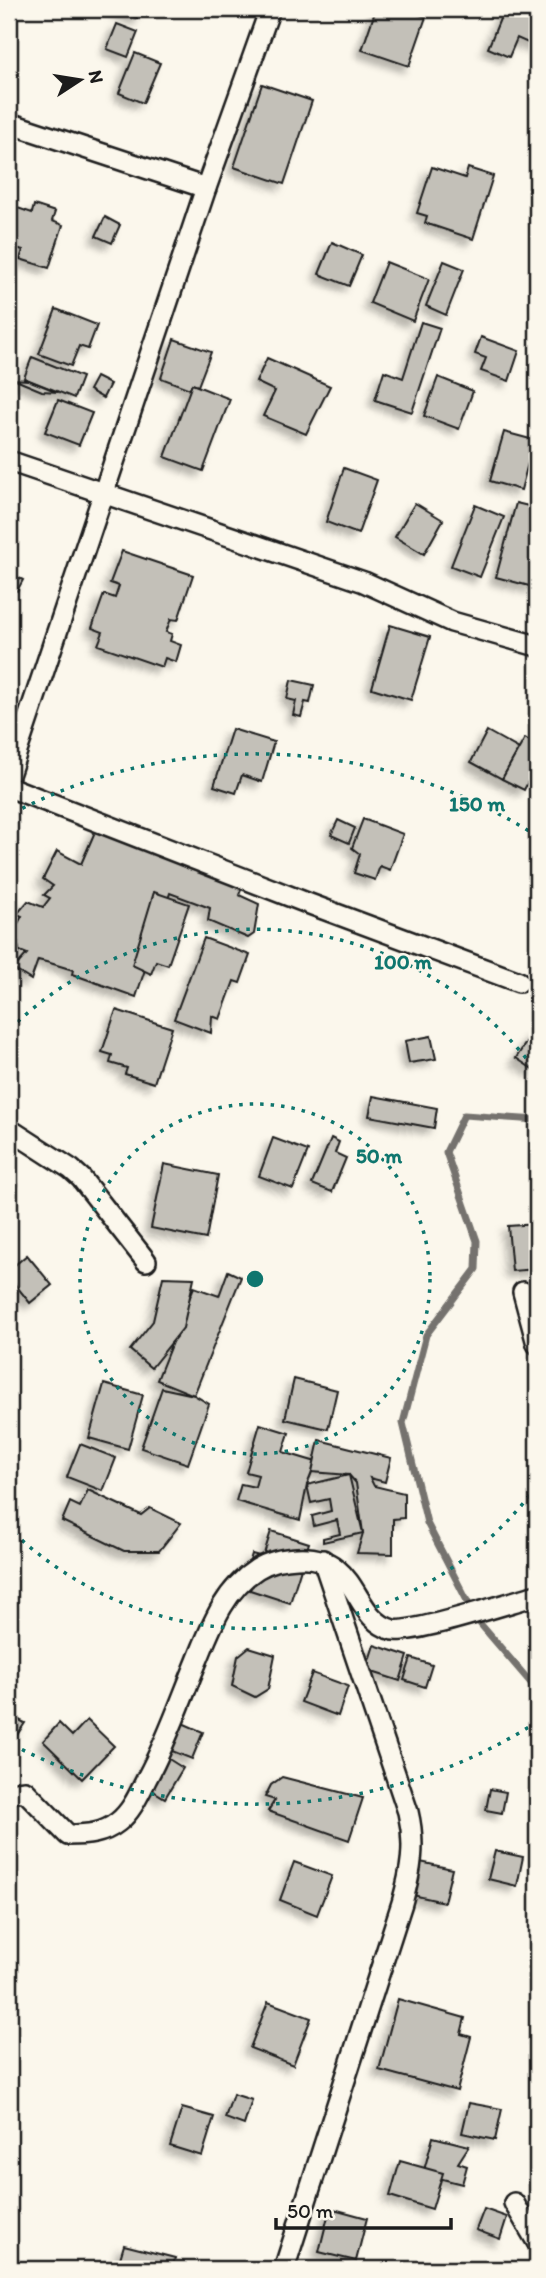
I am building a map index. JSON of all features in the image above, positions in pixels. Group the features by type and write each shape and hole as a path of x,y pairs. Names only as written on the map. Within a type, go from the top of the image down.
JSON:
{"street":[{"path":"270,9 206,188 9,776 307,903 519,982"},
{"path":"9,123 206,188"},
{"path":"9,461 364,582 452,622 537,646"},
{"path":"9,1129 71,1169 146,1261"},
{"path":"523,1292 537,1344"},
{"path":"9,1793 24,1791 68,1835 93,1835 118,1823 132,1807 157,1760 220,1609 237,1585 257,1569 275,1560 302,1557 323,1560 342,1572 381,1625 396,1631 421,1627 537,1595"},
{"path":"284,2269 402,1903 413,1860 408,1812 323,1560"},
{"path":"514,2203 537,2242"}],"building":[{"path":"114,9 143,9 139,19"},
{"path":"376,9 402,9 426,17 409,66 362,50"},
{"path":"504,9 529,9 537,12 537,47 517,38 509,57 488,48"},
{"path":"117,24 138,32 128,57 107,49"},
{"path":"135,53 160,63 143,103 119,93"},
{"path":"262,84 312,101 284,184 234,167"},
{"path":"432,167 465,178 468,168 493,176 473,239 425,223 427,216 417,213"},
{"path":"9,205 32,213 34,205 55,212 52,221 63,225 49,268 20,259 23,250 9,246"},
{"path":"105,217 120,225 112,243 96,236"},
{"path":"332,242 362,255 349,286 319,274"},
{"path":"444,261 464,269 446,315 426,306"},
{"path":"386,262 429,279 413,321 370,303"},
{"path":"56,309 97,325 88,349 79,346 71,366 39,354"},
{"path":"421,322 440,328 412,412 375,400 384,371 403,378"},
{"path":"481,337 519,351 509,381 481,371 486,358 475,354"},
{"path":"174,339 211,352 198,386 192,384 190,389 161,378"},
{"path":"32,357 82,377 74,398 24,378"},
{"path":"267,358 330,386 306,434 263,416 275,391 256,382"},
{"path":"96,377 110,384 103,398 89,390"},
{"path":"438,377 473,391 459,429 424,416"},
{"path":"13,379 28,380 58,392 42,391"},
{"path":"192,384 230,399 203,471 165,457"},
{"path":"58,400 92,413 79,445 45,432"},
{"path":"504,432 534,440 521,490 490,481"},
{"path":"344,468 377,480 358,534 326,522"},
{"path":"415,503 443,520 424,554 395,537"},
{"path":"516,503 537,508 537,570 533,587 496,577"},
{"path":"475,505 504,517 480,577 451,566"},
{"path":"122,551 193,575 178,620 171,619 166,632 172,634 170,641 181,645 176,662 165,658 162,667 98,645 103,632 92,628 104,594 115,598 119,586 110,583"},
{"path":"11,574 23,580 17,591 9,587"},
{"path":"390,625 430,637 411,700 372,688"},
{"path":"291,680 314,685 310,703 305,702 301,717 293,715 296,701 287,699"},
{"path":"232,729 274,742 262,782 242,775 236,793 214,786"},
{"path":"487,731 519,749 502,779 471,762"},
{"path":"525,738 537,745 537,764 524,790 502,779"},
{"path":"363,819 403,834 390,870 380,866 375,880 354,873 360,854 352,848"},
{"path":"338,820 355,828 349,843 331,835"},
{"path":"97,827 243,885 239,895 259,904 254,934 248,938 208,921 210,908 170,893 136,997 72,974 73,970 38,960 31,980 10,967 19,949 14,931 22,916 17,914 28,901 43,907 50,898 44,895 53,886 43,879 57,851 81,864"},
{"path":"154,892 189,904 168,965 156,961 151,974 132,965"},
{"path":"9,937 18,942 15,949 27,954 18,964 11,960 10,967"},
{"path":"204,938 250,955 240,983 234,981 220,1019 212,1016 211,1033 174,1019"},
{"path":"116,1010 172,1028 154,1083 125,1074 127,1068 110,1063 112,1055 102,1052"},
{"path":"533,1032 537,1035 537,1072 516,1058"},
{"path":"431,1036 436,1059 409,1063 405,1041"},
{"path":"373,1096 437,1108 434,1128 369,1116"},
{"path":"273,1138 308,1151 293,1189 259,1176"},
{"path":"331,1138 339,1142 335,1153 346,1158 332,1192 312,1184"},
{"path":"164,1164 218,1175 206,1239 151,1228"},
{"path":"9,1178 18,1185 9,1211"},
{"path":"537,1224 537,1269 512,1271 508,1226"},
{"path":"27,1255 52,1285 30,1303 9,1277 9,1270"},
{"path":"228,1271 241,1277 194,1395 157,1380 194,1287 219,1296"},
{"path":"163,1277 194,1278 183,1328 151,1368 130,1350 153,1321"},
{"path":"294,1379 337,1390 328,1429 285,1419"},
{"path":"104,1384 143,1395 128,1449 89,1438"},
{"path":"162,1388 194,1395 209,1404 188,1464 141,1448"},
{"path":"260,1424 289,1433 283,1452 316,1462 307,1485 300,1520 236,1501 241,1484 255,1487 258,1475 246,1472"},
{"path":"319,1440 391,1458 385,1482 370,1478 374,1486 404,1493 404,1518 393,1519 393,1554 357,1553 363,1533 356,1483 349,1475 312,1472"},
{"path":"80,1444 116,1458 103,1491 67,1477"},
{"path":"349,1475 363,1533 323,1542 323,1538 340,1534 337,1520 314,1526 312,1516 331,1511 329,1499 311,1503 307,1485"},
{"path":"88,1490 141,1515 150,1508 181,1523 159,1551 124,1551 62,1521 70,1502 80,1507"},
{"path":"271,1531 309,1543 290,1603 250,1590 255,1572 247,1570 252,1554 263,1557"},
{"path":"374,1645 408,1656 400,1681 366,1670"},
{"path":"249,1647 275,1655 268,1689 255,1697 232,1686 238,1656"},
{"path":"411,1658 432,1665 425,1687 404,1680"},
{"path":"312,1673 348,1686 338,1716 301,1702"},
{"path":"9,1715 25,1723 9,1747"},
{"path":"173,1719 203,1732 192,1759 162,1747"},
{"path":"87,1720 114,1746 82,1779 43,1741 59,1723 72,1736"},
{"path":"156,1751 183,1768 165,1798 137,1781"},
{"path":"282,1777 363,1798 349,1840 268,1811 275,1800 265,1797 271,1785"},
{"path":"490,1789 506,1792 502,1813 486,1810"},
{"path":"495,1851 523,1857 517,1886 488,1879"},
{"path":"416,1861 452,1869 444,1902 408,1894"},
{"path":"294,1862 332,1876 317,1915 280,1900"},
{"path":"398,1999 465,2018 461,2034 471,2037 457,2091 379,2070"},
{"path":"268,2002 311,2018 293,2065 250,2048"},
{"path":"233,2094 252,2100 244,2125 225,2118"},
{"path":"469,2103 502,2109 495,2140 462,2133"},
{"path":"182,2108 214,2117 202,2156 170,2146"},
{"path":"433,2137 469,2146 458,2163 467,2166 462,2184 423,2174"},
{"path":"400,2161 443,2173 432,2209 390,2196"},
{"path":"330,2208 367,2218 356,2261 319,2252"},
{"path":"484,2209 507,2217 500,2239 476,2230"},
{"path":"124,2245 175,2258 172,2269 117,2269"}],"waterway":[{"path":"537,1120 464,1115 446,1152 477,1241 476,1269 426,1335 403,1423 427,1523 477,1620 537,1690"},
{"path":"537,2010 531,2044 537,2056"}]}
